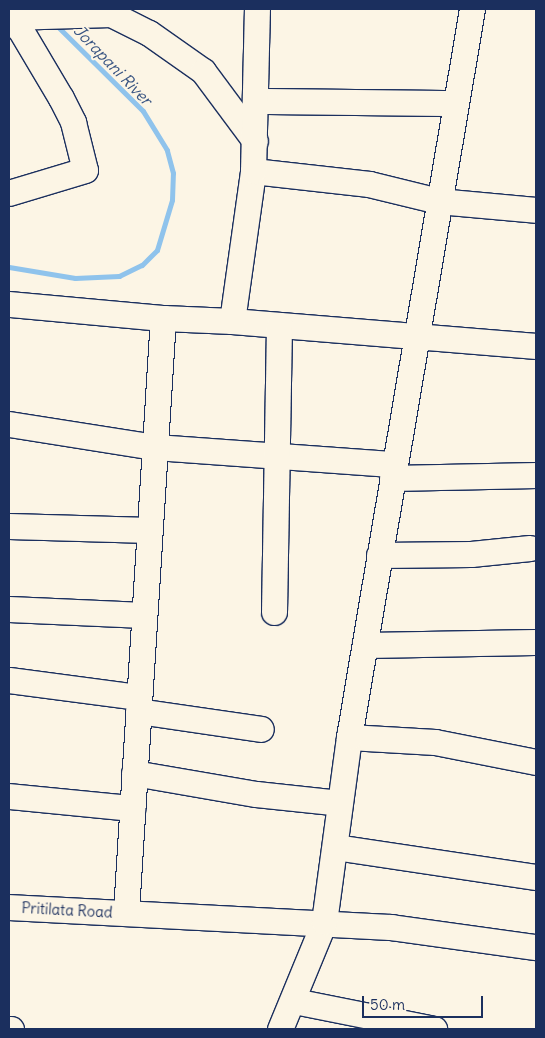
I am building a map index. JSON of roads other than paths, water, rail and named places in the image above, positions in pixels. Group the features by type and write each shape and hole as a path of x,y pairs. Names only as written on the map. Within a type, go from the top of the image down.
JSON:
{"street":[{"path":"232,321 253,171 257,101 257,9"},
{"path":"280,1029 294,1000 324,922 349,737 453,103 472,9"},
{"path":"9,193 85,170 72,122 61,98 15,18 105,12 176,48 203,71 255,141"},
{"path":"257,101 453,103"},
{"path":"253,171 369,184 438,201 536,210"},
{"path":"9,304 163,318 232,321 536,346"},
{"path":"126,912 163,318"},
{"path":"274,612 279,325"},
{"path":"9,424 155,447 276,455 393,471 536,474"},
{"path":"9,526 150,530"},
{"path":"380,555 471,554 530,548"},
{"path":"9,609 144,615"},
{"path":"365,645 536,642"},
{"path":"9,680 261,729"},
{"path":"349,737 435,742 536,762"},
{"path":"134,772 256,794 340,803"},
{"path":"9,796 132,808"},
{"path":"335,847 536,877"},
{"name":"Pritilata Road","path":"9,907 324,922 536,947"},
{"path":"294,1000 434,1029"}],"waterway":[{"name":"Jorapani River","path":"9,267 75,278 119,276 142,265 157,250 172,200 173,173 167,150 143,111 55,24"}]}
